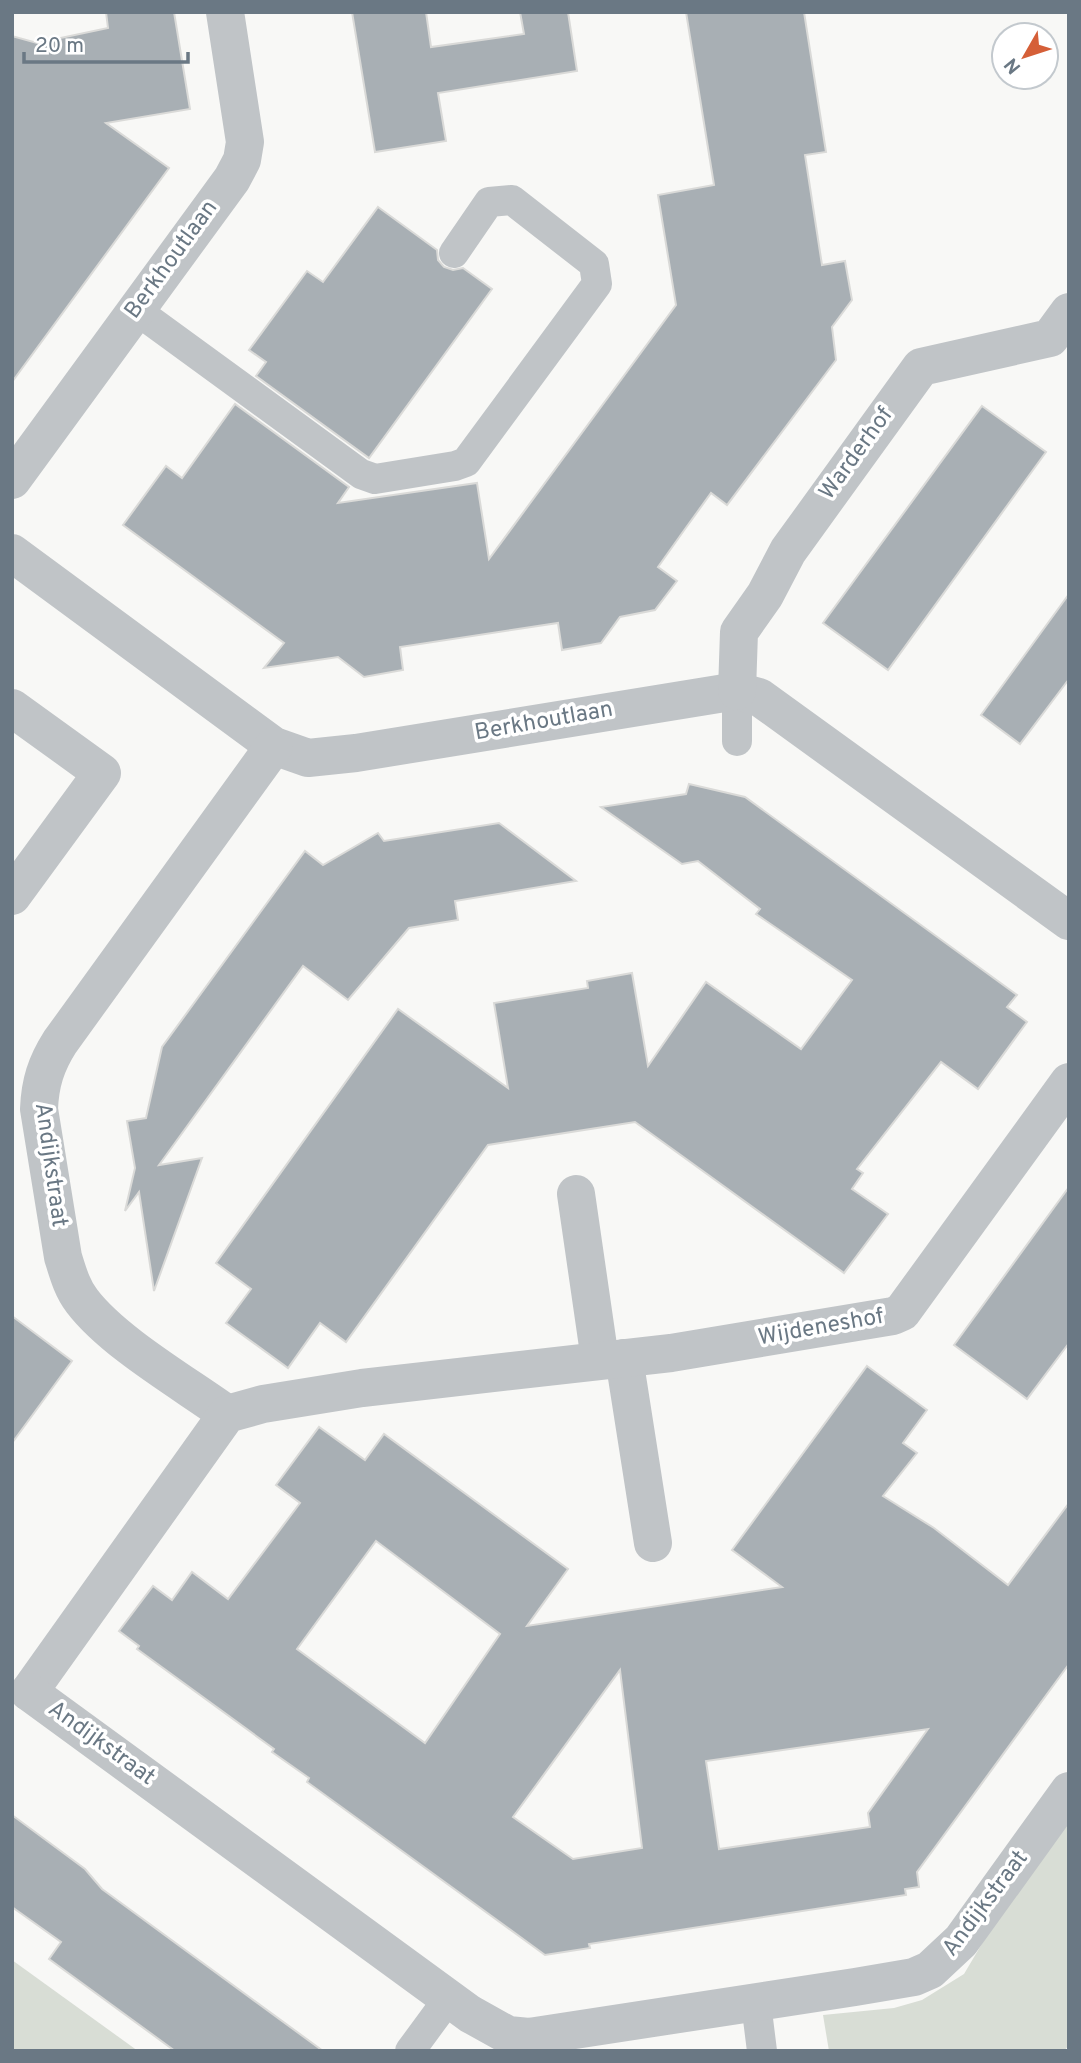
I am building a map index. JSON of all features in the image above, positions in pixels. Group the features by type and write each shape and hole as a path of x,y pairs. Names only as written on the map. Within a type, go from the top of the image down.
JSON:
{"street":[{"name":"Berkhoutlaan","path":"12,480 227,186 242,160 245,142 243,121 225,12"},
{"name":"Warderhof","path":"737,691 739,632 765,595 788,551 921,366 1050,338 1069,312"},
{"name":"Berkhoutlaan","path":"12,553 274,746 319,759 737,691"},
{"path":"737,691 759,697 782,711 1069,921"},
{"path":"12,708 102,773 12,896"},
{"name":"Andijkstraat","path":"274,746 60,1042 49,1059 40,1091 39,1109 63,1257 80,1298 110,1328 227,1414 21,1693 488,2026 508,2035 529,2037 896,1980 930,1970 961,1941 1069,1791"},
{"name":"Wijdeneshof","path":"612,1359 755,1340 868,1321 902,1312 1069,1082"},
{"path":"576,1194 653,1543"},
{"path":"227,1414 262,1404 362,1388 612,1359"}],"lane":[{"path":"136,310 361,474 375,478 454,466 466,462 597,284 594,264 512,200 489,202 454,253"},
{"path":"737,691 737,741"},
{"path":"410,2051 449,1998"},
{"path":"755,2003 762,2051"}],"shaded area":[{"path":"1069,1820 1069,2045 1064,2051 829,2051 823,2015 894,2008 922,2000 964,1974 999,1915"},
{"path":"12,1960 138,2051 12,2051"}],"building":[{"path":"106,12 174,12 190,109 106,123 169,168 12,382 12,36 37,43 108,28"},
{"path":"352,12 426,12 431,47 524,34 520,12 568,12 577,71 438,93 446,141 375,152"},
{"path":"686,12 804,12 826,152 805,155 822,265 845,261 852,300 832,327 836,360 727,505 711,493 658,567 677,581 655,610 620,617 601,643 562,650 558,623 400,647 403,670 364,677 338,657 264,668 284,643 123,525 166,466 182,478 235,404 349,487 338,503 477,483 489,559 676,305 658,195 714,185"},
{"path":"378,207 437,250 438,260 444,267 453,270 463,268 492,289 369,458 256,376 266,362 249,350 307,271 323,282"},
{"path":"982,406 1046,452 888,670 823,623"},
{"path":"1069,594 1069,679 1020,744 981,715"},
{"path":"689,784 745,797 1017,995 1007,1007 1027,1022 978,1089 941,1062 857,1169 863,1173 852,1189 888,1214 844,1273 635,1122 488,1145 346,1342 320,1323 288,1368 226,1323 251,1289 216,1263 398,1009 508,1088 494,1003 588,988 587,981 632,973 648,1066 706,982 801,1049 852,980 756,914 760,909 698,861 682,864 601,807 686,794"},
{"path":"499,823 576,881 455,901 458,920 409,928 348,1000 303,966 159,1165 202,1158 154,1291 139,1192 125,1211 135,1168 127,1121 146,1118 162,1047 305,851 323,865 378,833 384,841"},
{"path":"1069,1187 1069,1343 1027,1399 954,1345"},
{"path":"12,1316 72,1361 12,1443"},
{"path":"867,1366 927,1410 903,1443 917,1453 883,1496 934,1528 1008,1585 1069,1503 1069,1664 917,1872 919,1887 905,1889 906,1895 589,1944 590,1948 545,1955 307,1782 309,1778 272,1752 274,1749 137,1649 139,1646 119,1631 153,1586 172,1600 192,1572 228,1599 300,1503 276,1485 319,1427 365,1460 384,1434 568,1569 527,1626 782,1587 732,1550","holes":["376,1541 500,1634 425,1743 297,1649","620,1670 642,1848 573,1859 513,1817","928,1729 868,1813 870,1827 719,1849 706,1761"]},
{"path":"12,1815 85,1869 102,1889 323,2051 175,2051 49,1959 61,1942 12,1907"}]}
